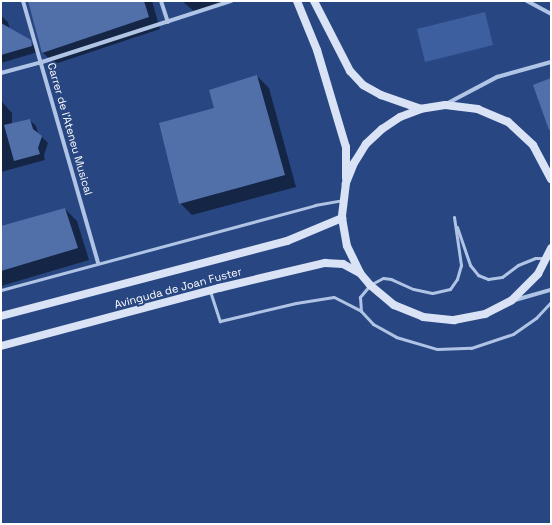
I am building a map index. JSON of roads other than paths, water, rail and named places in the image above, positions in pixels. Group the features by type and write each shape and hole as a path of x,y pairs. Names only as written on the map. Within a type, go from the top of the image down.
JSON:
{"street":[{"name":"Carrer de l'Ateneu Musical","path":"23,1 42,62 98,262"},
{"path":"161,1 168,22"},
{"path":"1,73 42,62 231,1"},
{"path":"297,1 317,50 346,147 346,183"},
{"path":"314,1 350,71 363,85 381,96 421,109"},
{"path":"527,1 551,14"},
{"path":"445,105 497,77 551,62"},
{"path":"551,179 533,144 508,122 478,109 445,105 421,109 400,117 382,129 366,144 354,163 346,183 342,200 342,218 348,246 360,272 370,285 394,305 423,317 454,320 485,314 512,300 551,290"},
{"name":"Avinguda de Joan Fuster","path":"1,316 287,241 342,218"},
{"path":"512,300 538,274 551,248"},
{"name":"Avinguda de Joan Fuster","path":"1,346 210,291 325,263 343,264 360,272"}],"lane":[{"path":"1,290 98,262 315,205 342,200"},
{"path":"361,311 360,297 370,285 383,278 391,279 413,289 432,293 450,289 458,279 462,265 454,217 470,265 478,275 488,279 502,277 518,265 535,258 547,258"},
{"path":"210,291 220,321 296,303 334,297 361,311 373,324 396,337 437,349 471,348 513,334 536,318 551,302"}]}
